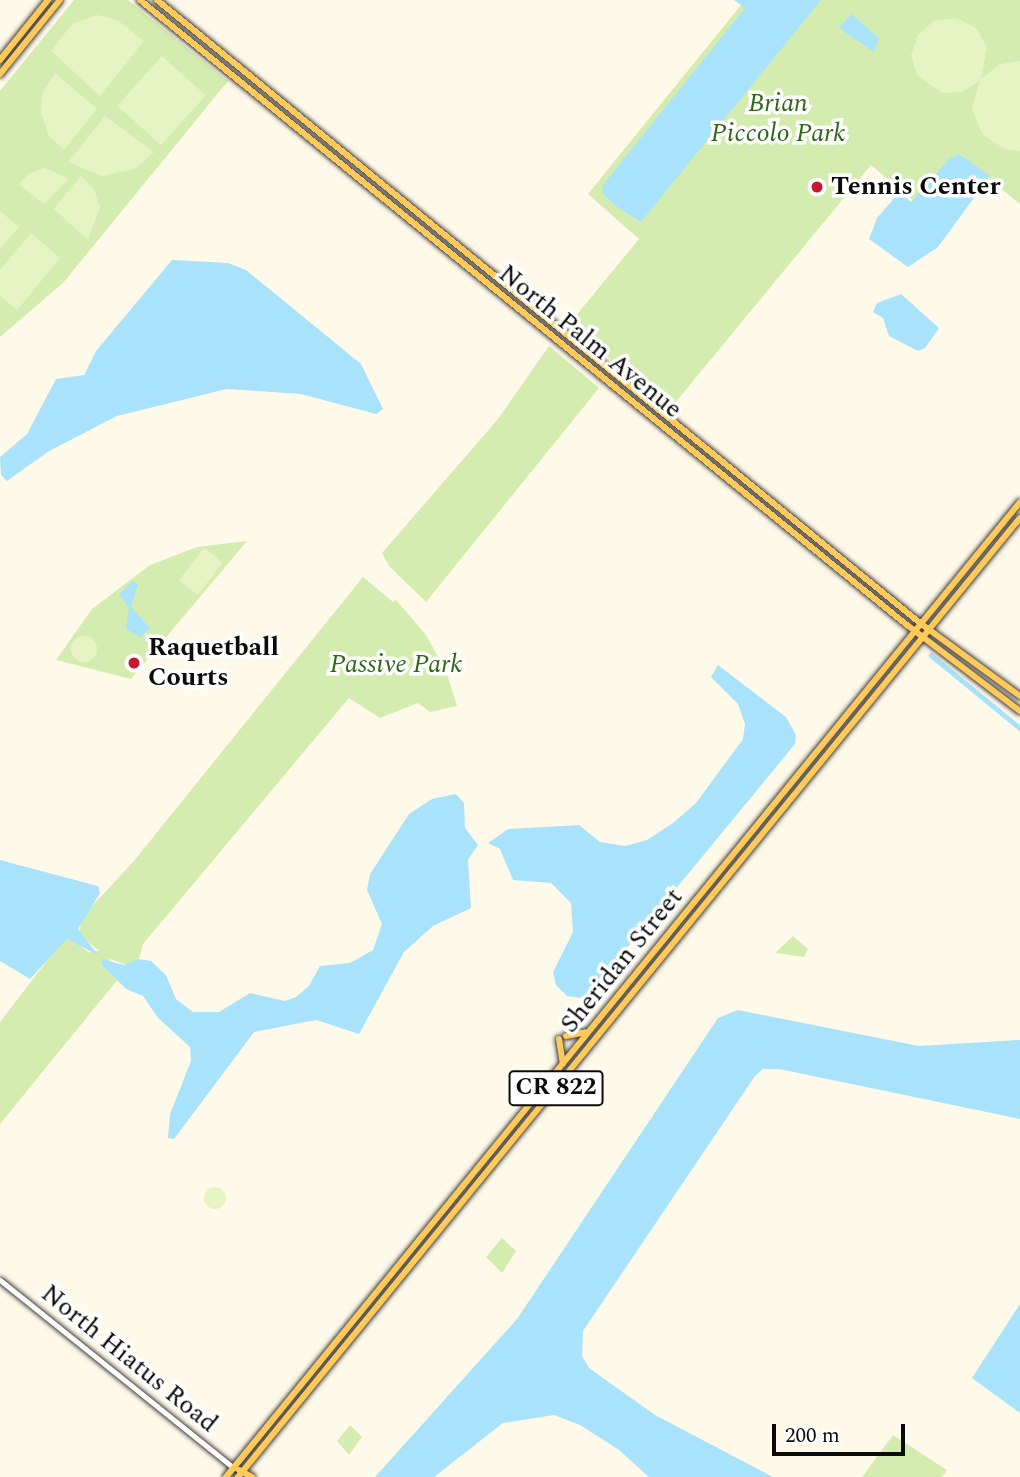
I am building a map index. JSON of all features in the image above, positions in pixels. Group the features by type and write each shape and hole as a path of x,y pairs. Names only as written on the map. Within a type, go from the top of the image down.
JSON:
{"main road":[{"path":"0,60 48,0"},
{"path":"0,74 60,0"},
{"name":"North Palm Avenue","path":"139,0 914,630 1020,710"},
{"name":"North Palm Avenue","path":"156,0 920,623 1020,696"},
{"path":"314,141 319,134"},
{"path":"563,345 569,338"},
{"name":"Sheridan Street","path":"226,1477 1020,502"},
{"name":"Sheridan Street","path":"240,1475 1020,518"},
{"path":"566,1036 590,1030"},
{"path":"559,1039 563,1064"},
{"path":"455,1197 463,1203"},
{"path":"333,1346 341,1353"},
{"name":"North Hiatus Road","path":"234,1468 240,1475 252,1477"}],"street":[{"name":"North Hiatus Road","path":"0,1280 234,1468"}],"green space":[{"path":"74,0 128,0 228,81 63,283 0,337 0,91"},
{"name":"Brian Piccolo Park","path":"745,0 1020,0 1020,204 963,158 922,208 871,165 670,409 569,324 639,239 588,194"},
{"path":"98,15 119,21 144,41 100,96 51,51 73,23"},
{"path":"956,18 976,28 987,47 981,79 1000,64 1020,61 1020,151 1004,149 982,134 972,108 980,80 963,92 942,93 917,75 911,55 918,35 934,21"},
{"path":"162,56 206,95 161,145 117,106"},
{"path":"55,73 97,109 64,150 49,136 41,113 43,92"},
{"path":"105,116 154,152 135,169 101,176 68,162"},
{"path":"45,168 69,179 44,204 19,184 30,173"},
{"path":"81,176 94,189 100,207 88,240 54,209"},
{"path":"0,211 19,227 0,249"},
{"path":"31,233 60,258 17,310 0,296 0,270"},
{"path":"549,346 599,388 426,602 389,566 382,553 498,419"},
{"path":"247,541 131,679 56,660 92,609 150,565 197,547"},
{"path":"204,548 223,563 198,595 179,580"},
{"name":"Passive Park","path":"363,577 393,602 396,600 426,635 446,671 457,706 430,712 418,703 380,718 349,698 143,944 139,959 127,965 110,959 106,969 119,978 0,1124 0,1022 63,940 72,939 88,952 99,951 79,934 82,917 133,862"},
{"path":"84,636 93,640 97,649 93,658 84,662 75,658 71,649 75,640"},
{"path":"793,936 808,949 804,957 775,953"},
{"path":"215,1187 223,1190 226,1198 223,1206 215,1209 207,1206 204,1198 207,1190"},
{"path":"502,1238 516,1251 502,1273 486,1257"},
{"path":"350,1425 362,1437 349,1455 337,1441"},
{"path":"893,1435 947,1470 942,1477 862,1477"}],"water":[{"path":"734,0 821,0 641,222 604,195 602,186 745,8"},
{"path":"851,14 879,38 874,52 839,28"},
{"path":"959,154 990,176 938,247 908,267 869,239 877,218 901,193 911,202 950,158"},
{"path":"172,260 228,263 246,270 361,364 383,409 376,414 301,394 227,389 117,416 49,451 7,481 1,475 0,457 27,434 56,379 84,375 96,351"},
{"path":"901,294 939,328 925,348 918,351 889,336 883,318 873,312 877,303"},
{"path":"133,581 138,584 131,607 150,628 140,637 126,629 129,608 119,594"},
{"path":"718,665 786,717 796,735 795,744 590,993 581,998 567,996 556,985 553,972 573,932 571,903 551,883 513,880 500,849 488,843 508,829 579,825 600,842 625,846 647,840 673,823 696,803 743,739 745,724 738,704 711,677"},
{"path":"456,794 464,803 465,828 478,845 468,860 471,908 433,926 404,952 359,1034 316,1020 254,1032 174,1139 168,1138 170,1114 191,1061 190,1047 158,1018 143,996 126,989 102,965 102,959 124,965 139,959 151,961 166,975 176,999 193,1012 219,1012 250,993 285,1001 296,997 309,986 320,966 350,963 373,950 382,924 367,890 370,874 409,814 432,799"},
{"path":"0,860 98,886 100,893 78,929 98,955 67,939 30,979 0,961"},
{"path":"738,1010 919,1046 1020,1040 1020,1119 779,1069 763,1069 755,1076 583,1331 582,1356 589,1368 655,1415 773,1477 649,1477 619,1450 580,1425 554,1415 503,1423 434,1477 375,1477 517,1319 718,1018"},
{"path":"1020,1304 1020,1413 972,1378"}],"waterway":[{"path":"931,655 1020,728"}],"place":[{"name":"Tennis Center","path":"817,187"},
{"name":"Raquetball Courts","path":"134,663"}]}
